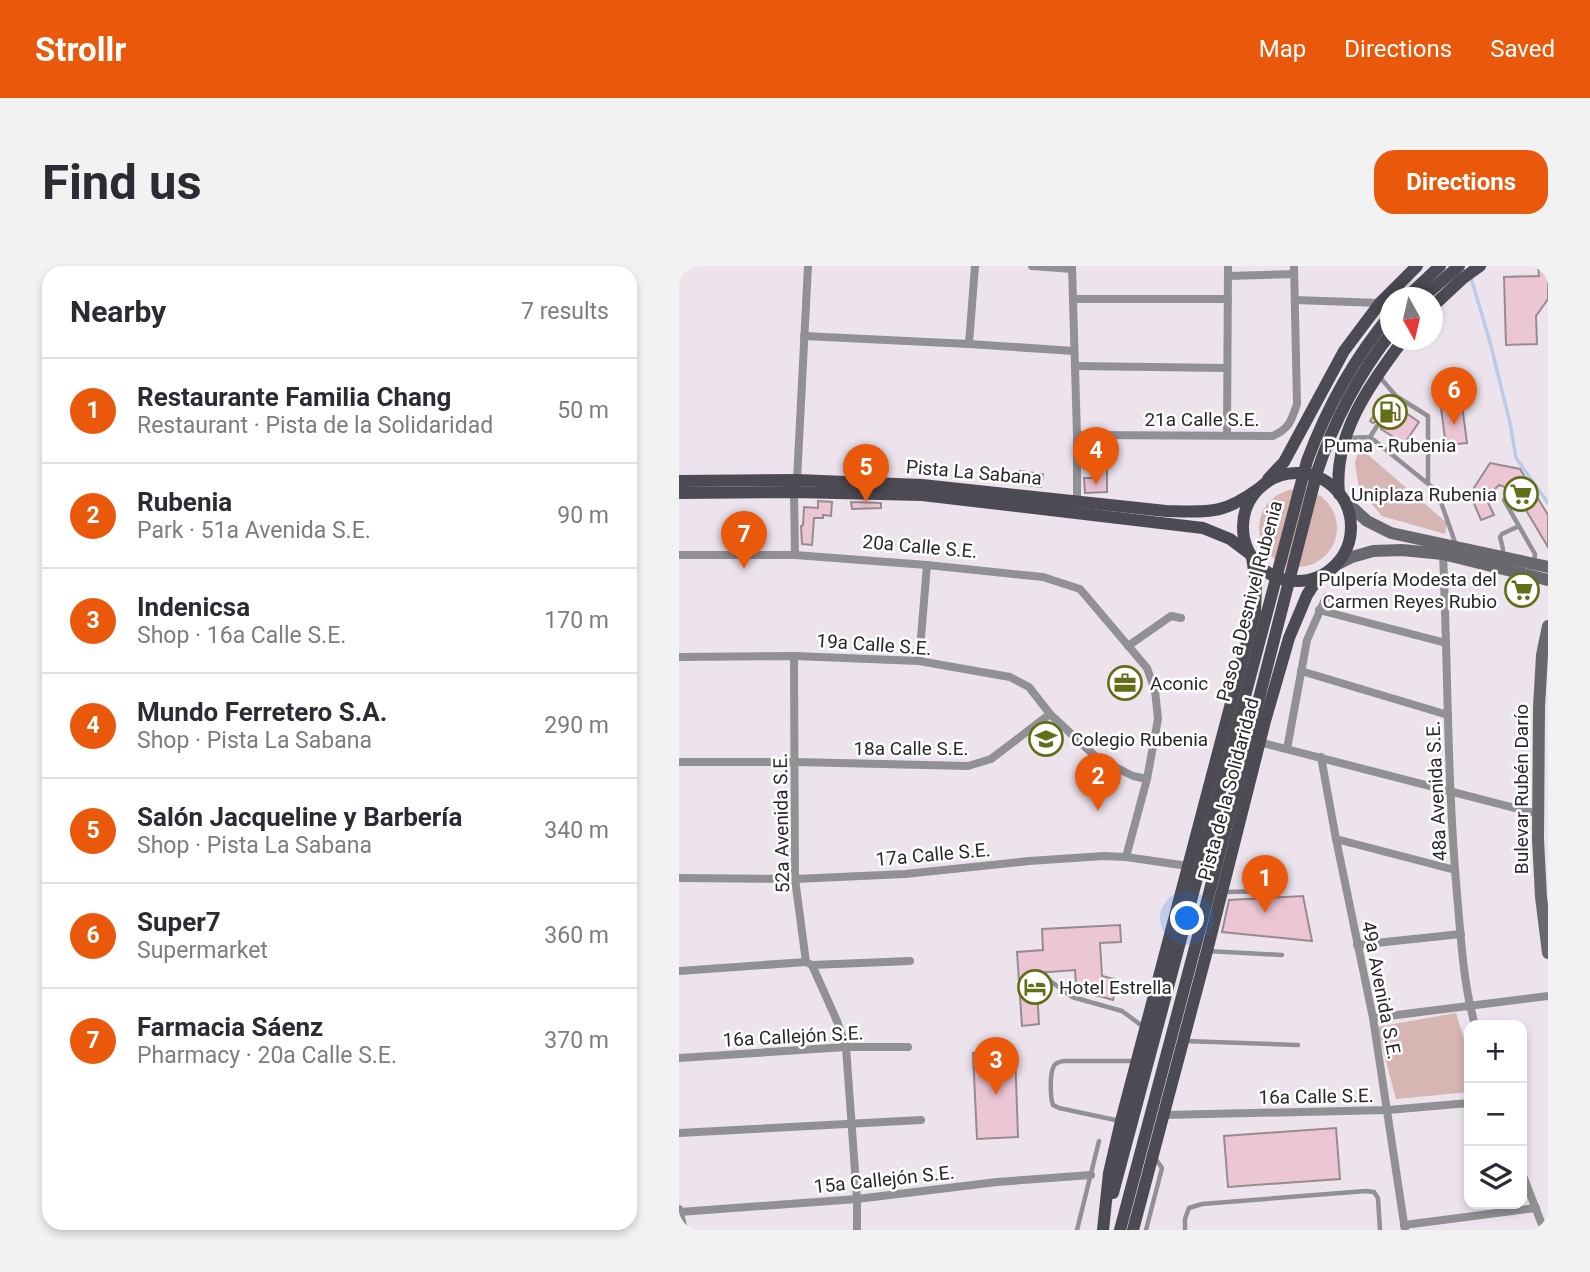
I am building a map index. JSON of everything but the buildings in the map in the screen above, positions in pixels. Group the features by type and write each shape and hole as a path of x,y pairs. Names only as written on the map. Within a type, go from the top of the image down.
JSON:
{"main road":[{"path":"1396,287 1417,266"},
{"path":"1418,287 1440,266"},
{"path":"1435,287 1459,266"},
{"path":"1443,297 1480,266"},
{"path":"1380,303 1344,351 1284,462 1248,505 1243,523 1245,542 1251,555 1267,572 1288,580 1315,578 1335,566 1346,550 1351,534 1350,516 1342,497 1339,466 1345,438 1353,417 1396,350"},
{"name":"Paso a Desnivel Rubenia","path":"1187,916 1307,461 1335,396 1357,358 1380,328"},
{"name":"Paso a Desnivel Rubenia","path":"1120,1230 1317,472 1328,440 1352,391 1380,347"},
{"path":"1260,488 1279,476 1300,473 1324,480 1342,497"},
{"name":"Pista La Sabana","path":"679,481 922,495 1203,528 1230,539 1251,555"},
{"name":"Pista La Sabana","path":"679,493 796,486 922,485 1077,502 1212,512 1234,505 1260,488"},
{"name":"Pista de la Solidaridad","path":"1103,1230 1107,1182 1121,1121 1255,612 1256,584 1251,555"},
{"name":"Pista de la Solidaridad","path":"1133,1230 1259,741 1289,638 1307,594 1314,584 1335,566"},
{"name":"Pista de la Solidaridad","path":"1103,1230 1187,916"}],"street":[{"path":"795,555 796,486 808,266"},
{"path":"969,344 975,266"},
{"path":"1032,266 1072,267 1077,502"},
{"path":"1227,435 1228,271 1294,270 1295,300 1380,303"},
{"path":"1073,299 1228,299"},
{"name":"21a Calle S.E.","path":"1077,435 1273,436 1285,430 1297,404 1295,300"},
{"path":"804,336 1074,351"},
{"path":"1075,366 1227,368"},
{"path":"1342,497 1364,519 1383,530 1548,567"},
{"path":"1335,566 1359,555 1384,549 1409,550 1443,554 1548,580"},
{"name":"48a Avenida S.E.","path":"1443,554 1455,870 1474,1020"},
{"name":"20a Calle S.E.","path":"679,555 795,555 927,565 1043,577 1080,589 1147,667 1155,690 1158,719 1147,779 1126,857"},
{"path":"919,661 927,565"},
{"path":"1287,749 1307,640 1326,597"},
{"path":"1319,610 1446,643"},
{"path":"1128,646 1171,616 1181,618"},
{"name":"Bulevar Rubén Darío","path":"1548,626 1542,655 1538,814 1541,897 1548,953"},
{"name":"19a Calle S.E.","path":"679,657 794,656 919,661 1010,677 1029,687 1050,714"},
{"name":"52a Avenida S.E.","path":"794,656 795,879 809,963 837,1021 846,1047 857,1230"},
{"path":"1301,671 1448,715"},
{"path":"1050,714 1097,758 1133,776 1147,779"},
{"name":"18a Calle S.E.","path":"679,762 968,766 991,759 1050,714"},
{"path":"1259,741 1538,814"},
{"name":"49a Avenida S.E.","path":"1321,757 1373,1018 1404,1227"},
{"path":"1336,839 1455,870"},
{"name":"17a Calle S.E.","path":"679,878 795,879 905,874 1104,856 1188,866"},
{"path":"1357,945 1461,934"},
{"path":"679,971 809,963 910,961"},
{"path":"1373,1018 1548,996"},
{"name":"16a Callejón S.E.","path":"679,1058 846,1047 908,1047"},
{"name":"16a Calle S.E.","path":"1164,1115 1388,1110 1464,1103"},
{"path":"679,1133 921,1120"},
{"name":"15a Callejón S.E.","path":"679,1210 857,1199 997,1182 1091,1175"},
{"path":"1527,1185 1544,1230"},
{"path":"1404,1227 1536,1208"},
{"path":"679,1210 684,1230"}],"lane":[{"path":"1378,375 1396,396 1427,416 1428,484"},
{"path":"1392,403 1396,396"},
{"path":"1370,437 1377,426"},
{"path":"1345,438 1370,437 1437,491 1457,546"},
{"path":"1504,500 1535,554 1533,563"},
{"path":"1501,556 1503,549 1500,537 1519,526"},
{"path":"1221,892 1273,891"},
{"path":"1207,951 1282,955"},
{"path":"1049,980 1072,997 1122,1011 1146,1028"},
{"path":"1183,1041 1298,1045"},
{"path":"1121,1121 1053,1105 1053,1068 1056,1063 1063,1061 1137,1060"},
{"path":"1077,1230 1099,1141"},
{"path":"1146,1230 1162,1168 1152,1155"},
{"path":"1185,1230 1189,1208 1202,1204 1366,1191 1374,1192 1378,1198 1380,1230"}],"shaded area":[{"path":"1359,447 1447,523 1445,534 1382,516 1359,489 1355,463"},
{"path":"1298,489 1313,492 1325,501 1334,513 1337,528 1334,543 1325,555 1313,564 1298,567 1283,564 1271,555 1262,543 1259,528 1262,513 1271,501 1283,492"},
{"path":"1456,1013 1464,1039 1464,1092 1396,1099 1377,1027"}],"waterway":[{"path":"1471,278 1490,342 1516,458 1548,503"}],"place":[{"name":"Puma - Rubenia","path":"1390,412"},
{"name":"Super7","path":"1454,425"},
{"name":"Mundo Ferretero S.A.","path":"1096,485"},
{"name":"Uniplaza Rubenia","path":"1521,494"},
{"name":"Salón Jacqueline y Barbería","path":"866,502"},
{"name":"Farmacia Sáenz","path":"744,569"},
{"name":"Pulpería Modesta del Carmen Reyes Rubio","path":"1522,590"},
{"name":"Aconic","path":"1125,683"},
{"name":"Colegio Rubenia","path":"1046,739"},
{"name":"Rubenia","path":"1098,811"},
{"name":"Restaurante Familia Chang","path":"1265,913"},
{"name":"Hotel Estrella","path":"1035,987"},
{"name":"Indenicsa","path":"996,1095"}]}
